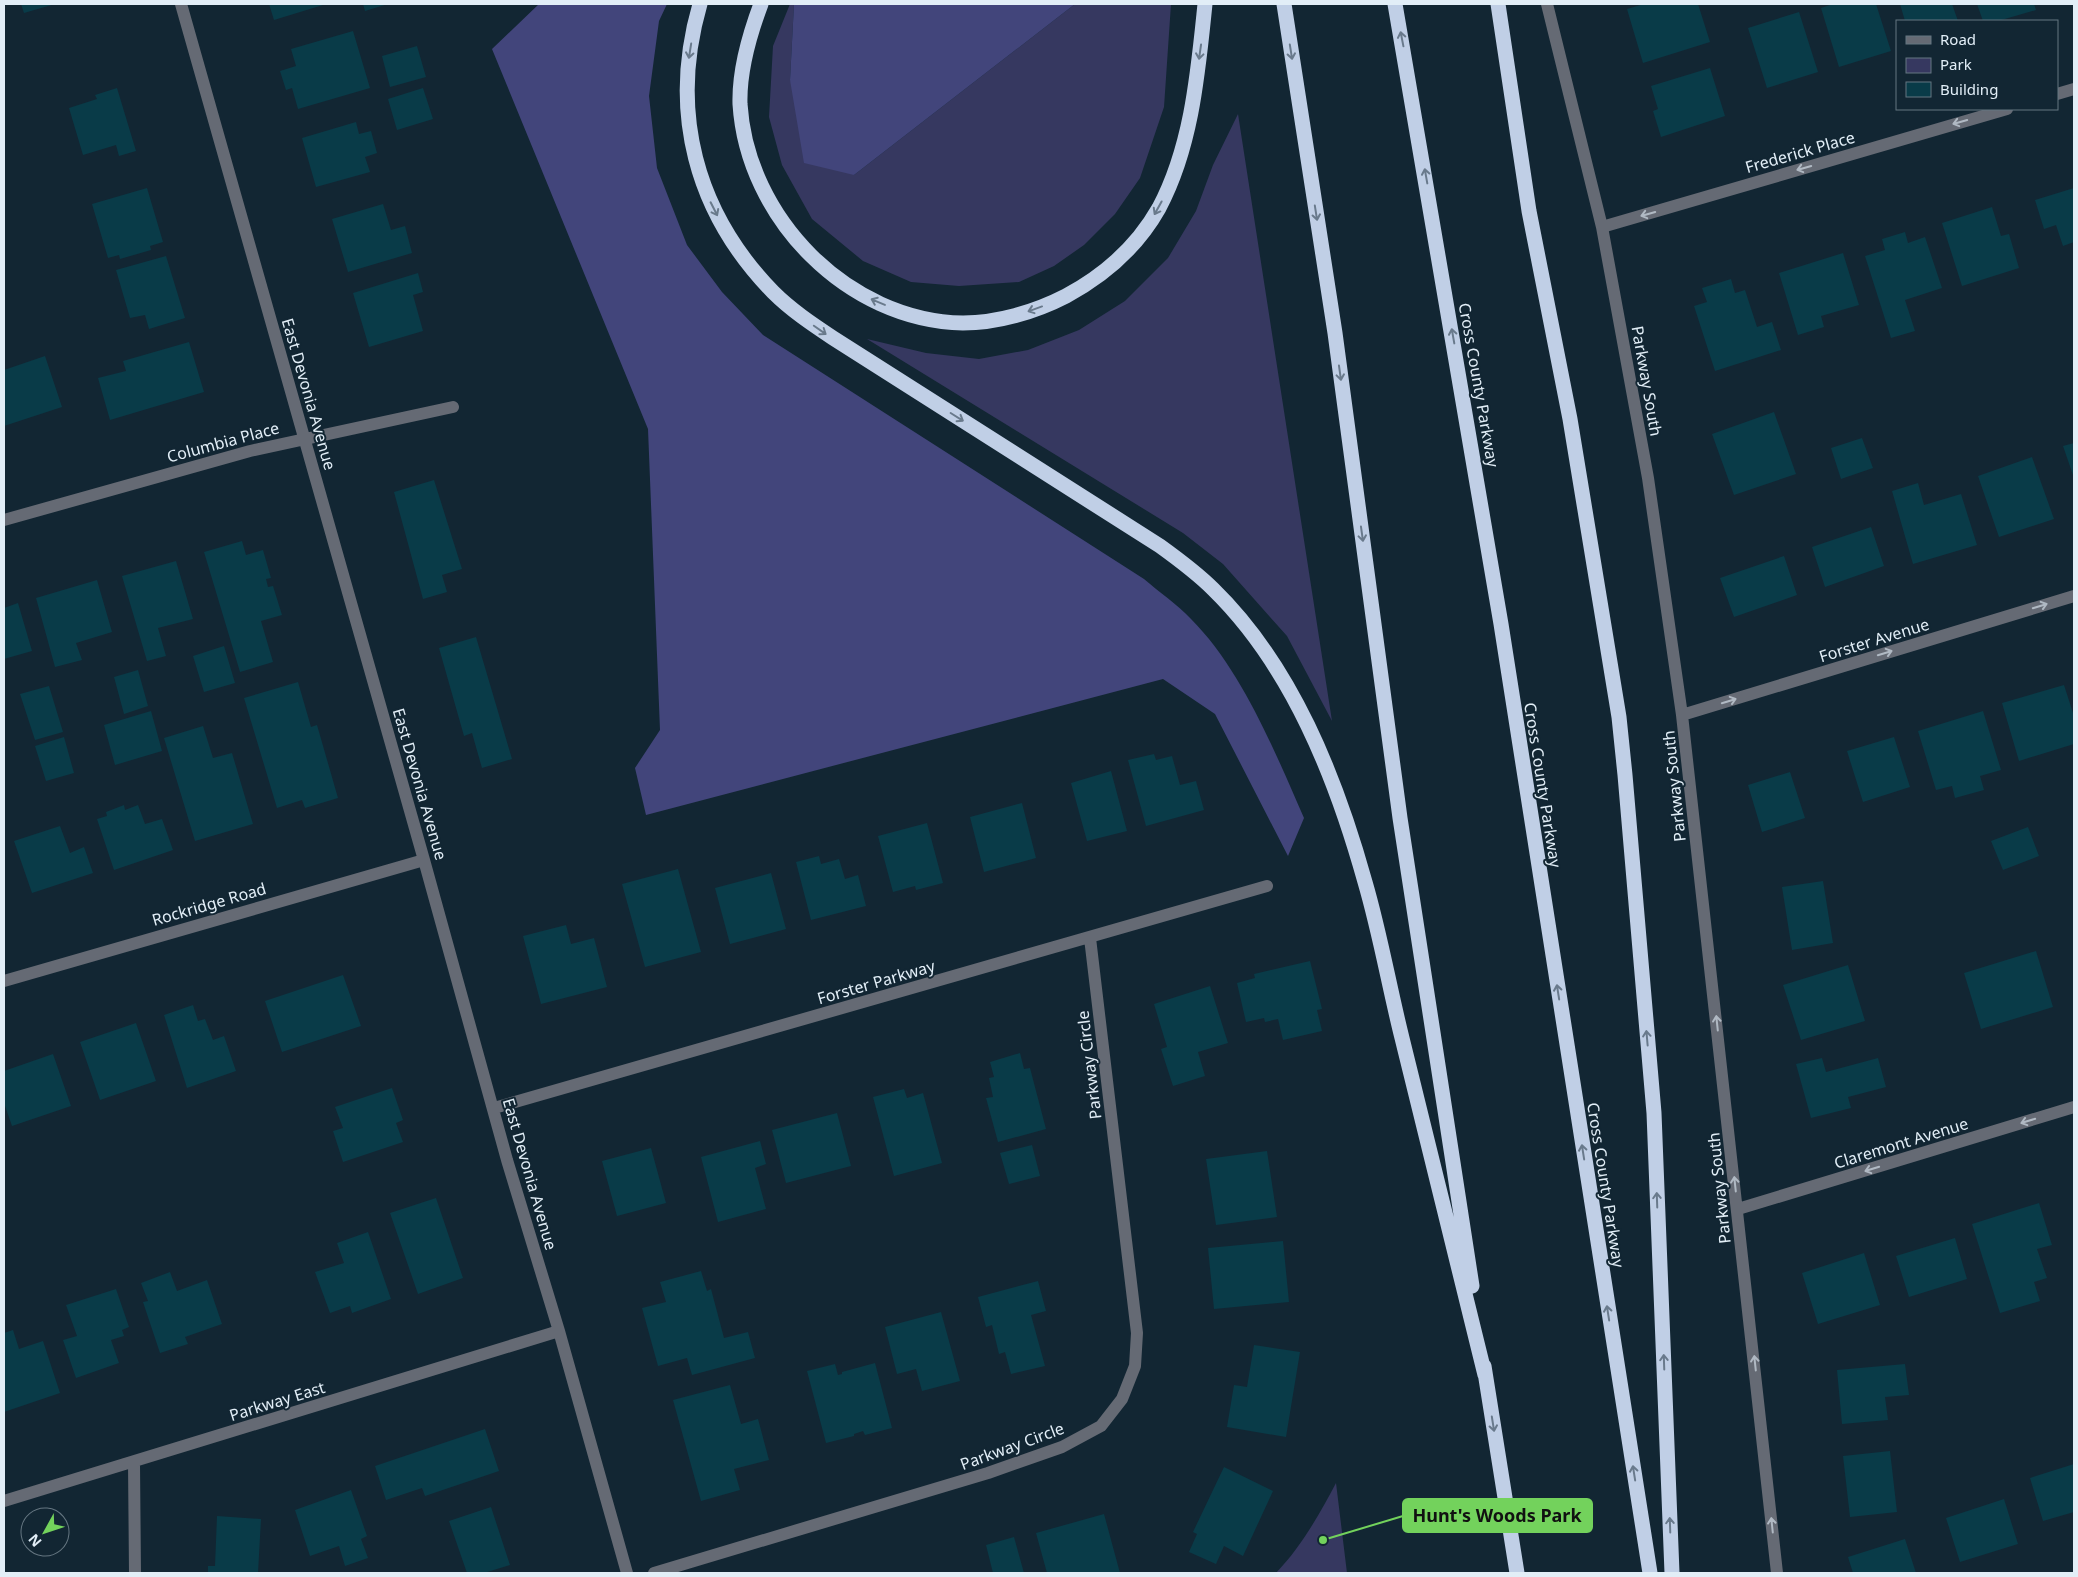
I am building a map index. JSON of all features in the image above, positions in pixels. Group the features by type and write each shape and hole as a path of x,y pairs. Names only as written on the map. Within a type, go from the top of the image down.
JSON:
{"highway":[{"path":"700,4 688,54 687,91 689,125 696,161 708,198 725,232 747,263 774,292 825,333 1160,546 1187,566 1212,587 1236,613 1278,672 1295,702 1334,788 1366,885 1384,968 1485,1376"},
{"path":"761,4 748,40 742,73 740,104 746,139 755,170 768,200 788,230 812,256 839,280 869,299 900,312 930,319 964,323 1007,317 1032,310 1085,286 1108,270 1144,231 1171,181 1182,150 1191,110 1205,4"},
{"path":"1284,4 1335,333 1400,818 1517,1573"},
{"name":"Cross County Parkway","path":"1395,4 1499,614 1650,1573"},
{"path":"1498,4 1528,211 1570,419 1618,708 1654,1114 1672,1573"}],"street":[{"name":"East Devonia Avenue","path":"181,4 627,1573"},
{"name":"Parkway South","path":"1547,4 1602,227 1648,478 1682,715 1777,1573"},
{"path":"2058,94 2074,89"},
{"name":"Frederick Place","path":"1602,227 2003,110"},
{"name":"Columbia Place","path":"4,520 305,437 453,407"},
{"name":"Forster Avenue","path":"1682,715 2074,596"},
{"name":"Rockridge Road","path":"4,981 424,860"},
{"name":"Forster Parkway","path":"494,1108 1267,886"},
{"name":"Parkway Circle","path":"654,1573 988,1473 1062,1448 1101,1426 1122,1399 1135,1366 1137,1333 1090,938"},
{"name":"Claremont Avenue","path":"1738,1209 2074,1107"},
{"name":"Parkway East","path":"4,1501 134,1463 559,1331"},
{"path":"134,1463 135,1573"}],"green space":[{"path":"790,4 794,4 790,80 854,175 1075,4 1171,4 1164,107 1140,178 1115,214 1084,245 1054,266 1019,282 959,286 911,282 863,261 812,219 782,165 769,117 773,46"},
{"path":"1238,114 1332,721 1287,636 1223,564 1183,533 867,339 926,353 979,359 1028,350 1079,330 1125,301 1168,258 1196,211 1213,165"},
{"path":"1336,1483 1347,1573 1276,1573 1301,1542"}],"shaded area":[{"path":"539,4 667,4 659,21 649,96 657,168 687,245 722,292 763,335 1144,579 1191,619 1209,639 1242,687 1269,739 1304,818 1288,856 1215,714 1163,679 646,815 635,768 660,730 648,429 492,49"},
{"path":"794,4 1075,4 854,175 804,163 790,80"}],"building":[{"path":"21,4 55,4 24,13"},
{"path":"269,4 323,4 323,5 274,20"},
{"path":"363,4 388,4 365,11"},
{"path":"1644,4 1698,4 1710,42 1643,63 1627,9"},
{"path":"1833,4 1876,4 1891,51 1839,67 1821,8"},
{"path":"1900,4 1952,4 1958,20 1905,20"},
{"path":"1977,4 2034,4 2036,10 2001,20 1983,20"},
{"path":"1799,12 1818,72 1767,88 1748,28"},
{"path":"353,31 370,88 298,109 292,88 286,90 280,71 296,66 291,49"},
{"path":"417,46 426,77 390,87 382,56"},
{"path":"1710,68 1725,116 1661,137 1653,111 1658,109 1651,86"},
{"path":"117,88 136,151 119,156 116,145 83,155 69,108 97,99 95,95"},
{"path":"423,88 433,119 397,130 388,99"},
{"path":"356,122 359,134 371,131 377,153 365,157 370,172 316,187 302,138"},
{"path":"147,188 163,242 150,246 151,250 120,259 119,255 108,258 92,204"},
{"path":"2074,188 2074,242 2063,246 2056,225 2044,229 2035,200"},
{"path":"383,204 391,230 405,226 412,253 348,272 332,219"},
{"path":"1992,207 2001,236 2009,234 2019,268 1962,286 1942,223"},
{"path":"1905,232 1908,243 1925,237 1942,288 1905,300 1915,331 1891,338 1865,256 1885,250 1882,239"},
{"path":"1843,253 1859,305 1821,316 1824,327 1798,335 1779,273"},
{"path":"166,256 185,318 149,329 145,315 130,318 116,270"},
{"path":"418,273 423,292 413,295 423,331 369,347 353,293"},
{"path":"1731,279 1735,293 1745,290 1757,327 1772,322 1781,350 1715,371 1694,306 1707,302 1702,288"},
{"path":"189,342 204,392 110,420 98,378 126,371 123,361"},
{"path":"45,356 62,407 4,426 4,370"},
{"path":"1774,412 1796,474 1734,495 1712,434"},
{"path":"1862,438 1873,468 1841,479 1831,448"},
{"path":"2074,443 2074,478 2063,446"},
{"path":"2032,457 2054,519 1999,537 1978,476"},
{"path":"434,480 462,569 442,575 447,592 423,599 394,492"},
{"path":"1918,483 1924,505 1961,494 1977,545 1913,564 1892,491"},
{"path":"1871,527 1884,566 1825,587 1812,547"},
{"path":"242,541 246,555 263,550 271,578 266,579 268,587 273,586 282,615 261,621 273,662 240,672 204,552"},
{"path":"1784,556 1797,595 1734,617 1720,578"},
{"path":"176,561 193,619 158,628 166,656 147,661 122,576"},
{"path":"97,580 112,632 76,643 82,660 55,667 36,598"},
{"path":"18,603 32,651 4,659 4,608"},
{"path":"476,637 512,759 482,768 472,733 464,736 439,648"},
{"path":"224,646 235,683 204,692 193,656"},
{"path":"138,670 148,706 124,714 114,677"},
{"path":"298,682 311,727 317,725 338,798 305,808 302,800 277,808 244,698"},
{"path":"2064,685 2074,716 2074,744 2019,761 2002,703"},
{"path":"49,686 63,732 35,740 20,694"},
{"path":"151,711 162,751 115,765 104,725"},
{"path":"1983,711 2001,770 1980,776 1984,790 1955,798 1952,786 1936,790 1918,731"},
{"path":"203,726 213,758 232,753 253,824 195,841 164,738"},
{"path":"64,737 74,773 46,781 35,746"},
{"path":"1894,737 1910,787 1863,802 1847,751"},
{"path":"1154,754 1156,760 1172,756 1180,785 1196,781 1204,810 1146,826 1128,760"},
{"path":"1111,771 1127,831 1087,841 1071,783"},
{"path":"1790,772 1805,818 1762,832 1748,785"},
{"path":"1022,803 1036,858 984,872 970,817"},
{"path":"124,805 125,810 138,805 145,824 162,819 173,850 114,870 97,819 107,816 106,812"},
{"path":"927,823 943,883 916,890 915,886 893,892 878,836"},
{"path":"60,826 70,853 84,847 93,873 32,893 14,841"},
{"path":"2028,827 2039,856 2003,870 1991,841"},
{"path":"819,856 821,864 839,859 845,879 858,875 866,906 811,920 796,862"},
{"path":"678,869 701,952 645,967 622,884"},
{"path":"771,873 786,929 730,944 715,888"},
{"path":"1823,881 1833,943 1792,950 1782,887"},
{"path":"566,925 571,944 594,938 607,987 541,1004 523,936"},
{"path":"2036,951 2053,1007 1981,1029 1964,973"},
{"path":"1310,961 1322,1009 1317,1010 1322,1031 1283,1040 1278,1019 1265,1022 1264,1018 1246,1022 1237,983 1255,978 1254,974"},
{"path":"1848,965 1865,1021 1801,1040 1783,985"},
{"path":"343,975 361,1026 282,1052 265,1001"},
{"path":"1210,986 1228,1043 1198,1052 1205,1076 1173,1086 1161,1049 1167,1047 1154,1004"},
{"path":"193,1005 198,1021 205,1019 213,1040 224,1036 236,1071 187,1088 164,1015"},
{"path":"136,1023 156,1081 100,1100 80,1042"},
{"path":"1020,1053 1024,1069 1030,1068 1046,1129 998,1142 986,1098 993,1097 989,1078 994,1077 990,1062"},
{"path":"53,1054 71,1106 12,1126 4,1103 4,1071"},
{"path":"1822,1058 1826,1072 1878,1058 1886,1087 1848,1097 1851,1108 1811,1118 1796,1064"},
{"path":"392,1088 403,1120 396,1123 403,1142 343,1162 333,1131 343,1128 335,1107"},
{"path":"904,1089 907,1098 923,1093 942,1163 894,1176 873,1097"},
{"path":"837,1113 851,1166 786,1183 772,1130"},
{"path":"760,1141 766,1164 755,1168 766,1209 718,1222 701,1157"},
{"path":"1032,1145 1040,1176 1009,1184 1000,1153"},
{"path":"651,1148 666,1203 617,1216 602,1161"},
{"path":"1267,1151 1277,1217 1216,1225 1206,1159"},
{"path":"436,1198 463,1278 418,1294 390,1213"},
{"path":"2039,1203 2052,1245 2037,1249 2047,1278 2034,1282 2040,1301 2000,1313 1972,1224"},
{"path":"368,1232 391,1299 352,1313 350,1306 330,1313 315,1272 344,1263 337,1243"},
{"path":"1955,1238 1967,1279 1909,1297 1896,1256"},
{"path":"1283,1241 1289,1302 1214,1309 1208,1248"},
{"path":"1864,1253 1880,1305 1818,1324 1802,1273"},
{"path":"701,1271 707,1291 711,1289 724,1338 748,1332 755,1358 692,1375 687,1358 658,1366 642,1308 666,1302 660,1282"},
{"path":"170,1272 177,1291 207,1280 222,1324 185,1337 188,1344 160,1353 143,1302 148,1301 141,1283"},
{"path":"1038,1281 1046,1311 1031,1315 1045,1366 1011,1374 1005,1352 999,1354 992,1325 986,1327 978,1297"},
{"path":"116,1289 129,1327 122,1330 124,1336 111,1340 119,1363 76,1378 63,1340 77,1336 66,1305"},
{"path":"941,1312 960,1381 922,1391 916,1369 897,1374 885,1327"},
{"path":"13,1330 19,1349 43,1341 60,1393 4,1412 4,1333"},
{"path":"1254,1345 1300,1352 1286,1437 1227,1427 1234,1385 1247,1387"},
{"path":"875,1363 892,1428 865,1435 863,1431 854,1434 854,1436 826,1443 807,1371 835,1364 838,1375 842,1374 842,1372"},
{"path":"1905,1364 1909,1395 1885,1397 1888,1420 1842,1424 1837,1370"},
{"path":"730,1385 741,1424 758,1419 769,1460 734,1469 740,1490 701,1501 673,1400"},
{"path":"485,1429 499,1471 425,1496 422,1488 386,1500 375,1466"},
{"path":"1890,1451 1897,1512 1850,1517 1843,1456"},
{"path":"2074,1464 2074,1512 2043,1521 2030,1478"},
{"path":"1224,1467 1273,1491 1243,1556 1224,1546 1216,1564 1189,1552 1197,1534 1193,1532"},
{"path":"351,1490 367,1536 361,1539 368,1558 345,1566 339,1546 310,1556 295,1510"},
{"path":"2004,1499 2018,1544 1960,1562 1946,1518"},
{"path":"491,1507 510,1565 484,1573 467,1573 449,1521"},
{"path":"1104,1514 1120,1573 1047,1573 1036,1533"},
{"path":"217,1516 261,1519 258,1573 208,1573 208,1566 215,1566"},
{"path":"1014,1537 1024,1573 993,1573 986,1545"},
{"path":"1905,1539 1916,1573 1853,1573 1848,1557"}],"place":[{"name":"Hunt's Woods Park","path":"1323,1540"}]}
